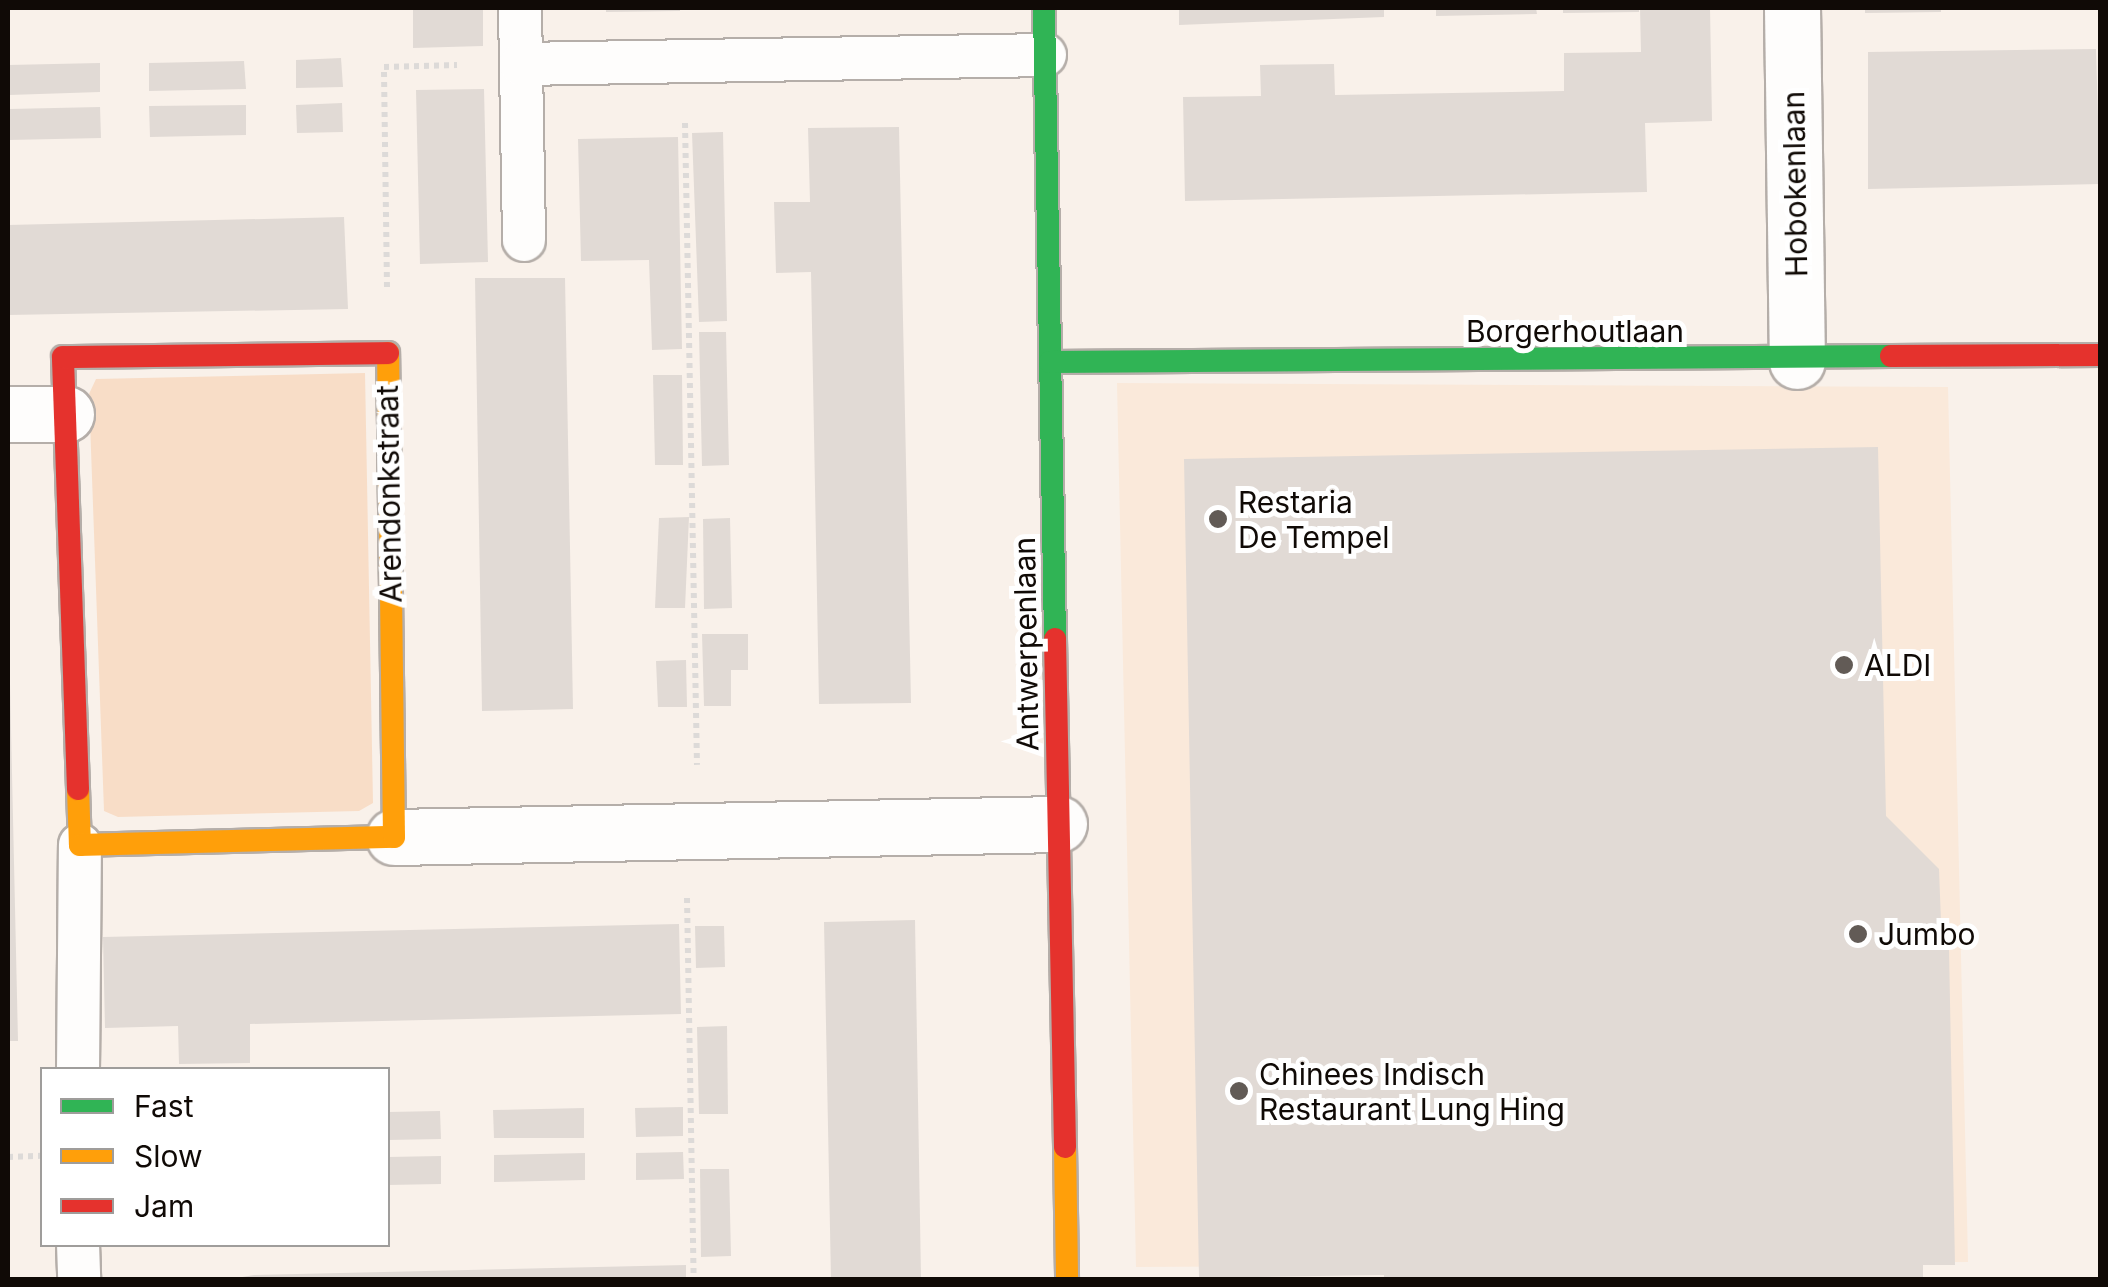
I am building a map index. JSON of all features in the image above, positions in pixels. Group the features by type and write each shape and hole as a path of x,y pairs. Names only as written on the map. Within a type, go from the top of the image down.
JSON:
{"street":[{"name":"Antwerpenlaan","path":"1044,8 1067,1280"},
{"name":"Hobokenlaan","path":"1792,8 1797,360"},
{"name":"Arendonkstraat","path":"80,844 63,357 388,353 394,836"},
{"name":"Borgerhoutlaan","path":"1050,362 2100,355"},
{"path":"8,414 66,414"},
{"path":"80,844 1059,824"}],"lane":[{"path":"520,8 524,240"},
{"path":"520,64 1045,55"},
{"path":"78,1067 80,844"},
{"path":"78,1247 78,1280"}],"path":[{"path":"684,60 698,831"},
{"path":"388,353 384,68 520,64"},
{"path":"687,910 694,1280"},
{"path":"8,1157 40,1156"}],"shaded area":[{"path":"365,373 373,803 359,811 118,817 104,811 89,394 96,379"},
{"path":"1117,383 1948,387 1968,1262 1136,1267"}],"building":[{"path":"413,8 483,8 483,46 413,48"},
{"path":"606,8 680,8 680,11 606,12"},
{"path":"1179,8 1384,8 1384,17 1179,25"},
{"path":"1436,8 1536,8 1537,14 1436,16"},
{"path":"1563,8 1639,8 1639,12 1563,13"},
{"path":"1640,8 1710,8 1712,121 1645,123 1647,192 1185,201 1183,97 1261,96 1260,65 1334,64 1335,95 1564,91 1564,53 1641,52"},
{"path":"1865,8 1941,8 1941,12 1865,13"},
{"path":"2096,49 2100,184 1868,189 1868,52"},
{"path":"341,58 343,87 296,88 296,60"},
{"path":"244,61 246,89 149,91 149,63"},
{"path":"100,63 100,92 9,95 8,65"},
{"path":"484,89 488,262 420,264 416,90"},
{"path":"342,103 343,132 297,133 296,105"},
{"path":"246,105 246,135 150,137 149,106"},
{"path":"100,107 101,138 9,140 9,109"},
{"path":"899,127 911,703 819,704 811,272 776,273 774,202 810,202 808,128"},
{"path":"723,132 727,321 699,322 692,133"},
{"path":"678,137 682,349 652,350 649,260 581,261 578,139"},
{"path":"344,217 348,309 8,315 8,225"},
{"path":"475,278 565,278 573,709 482,711"},
{"path":"699,332 726,332 729,465 702,466"},
{"path":"653,375 682,375 683,465 655,465"},
{"path":"1878,447 1886,816 1939,869 1942,948 1949,948 1955,1265 1923,1265 1923,1280 1384,1280 1384,1275 1199,1278 1184,459"},
{"path":"689,517 685,608 655,608 659,518"},
{"path":"730,518 732,608 704,609 703,519"},
{"path":"8,595 18,1041 8,1041"},
{"path":"702,634 748,634 748,670 731,670 731,706 704,706"},
{"path":"686,660 687,707 658,707 656,661"},
{"path":"915,920 921,1280 831,1280 824,922"},
{"path":"679,924 681,1014 250,1024 250,1063 179,1064 178,1026 105,1028 103,937"},
{"path":"695,926 724,926 725,967 696,968"},
{"path":"727,1026 728,1114 699,1114 697,1027"},
{"path":"683,1107 683,1136 636,1137 635,1108"},
{"path":"584,1108 584,1138 494,1138 493,1110"},
{"path":"440,1111 441,1139 390,1140 390,1112"},
{"path":"683,1152 684,1179 636,1180 636,1153"},
{"path":"585,1153 585,1180 494,1182 494,1155"},
{"path":"441,1156 441,1184 390,1185 390,1157"},
{"path":"700,1169 729,1169 731,1256 701,1257"},
{"path":"686,1265 686,1280 225,1280 254,1275"}],"traffic: fast":[{"path":"1044,8 1055,639"},
{"path":"1050,362 1891,356"}],"traffic: slow":[{"path":"78,789 80,845 394,837 388,353"},
{"path":"1065,1147 1067,1280"}],"traffic: jam":[{"path":"78,789 63,357 388,353"},
{"path":"1891,356 2100,355"},
{"path":"1055,639 1065,1147"}],"place":[{"name":"Restaria De Tempel","path":"1218,519"},
{"name":"ALDI","path":"1844,665"},
{"name":"Jumbo","path":"1858,934"},
{"name":"Chinees Indisch Restaurant Lung Hing","path":"1239,1091"}]}
